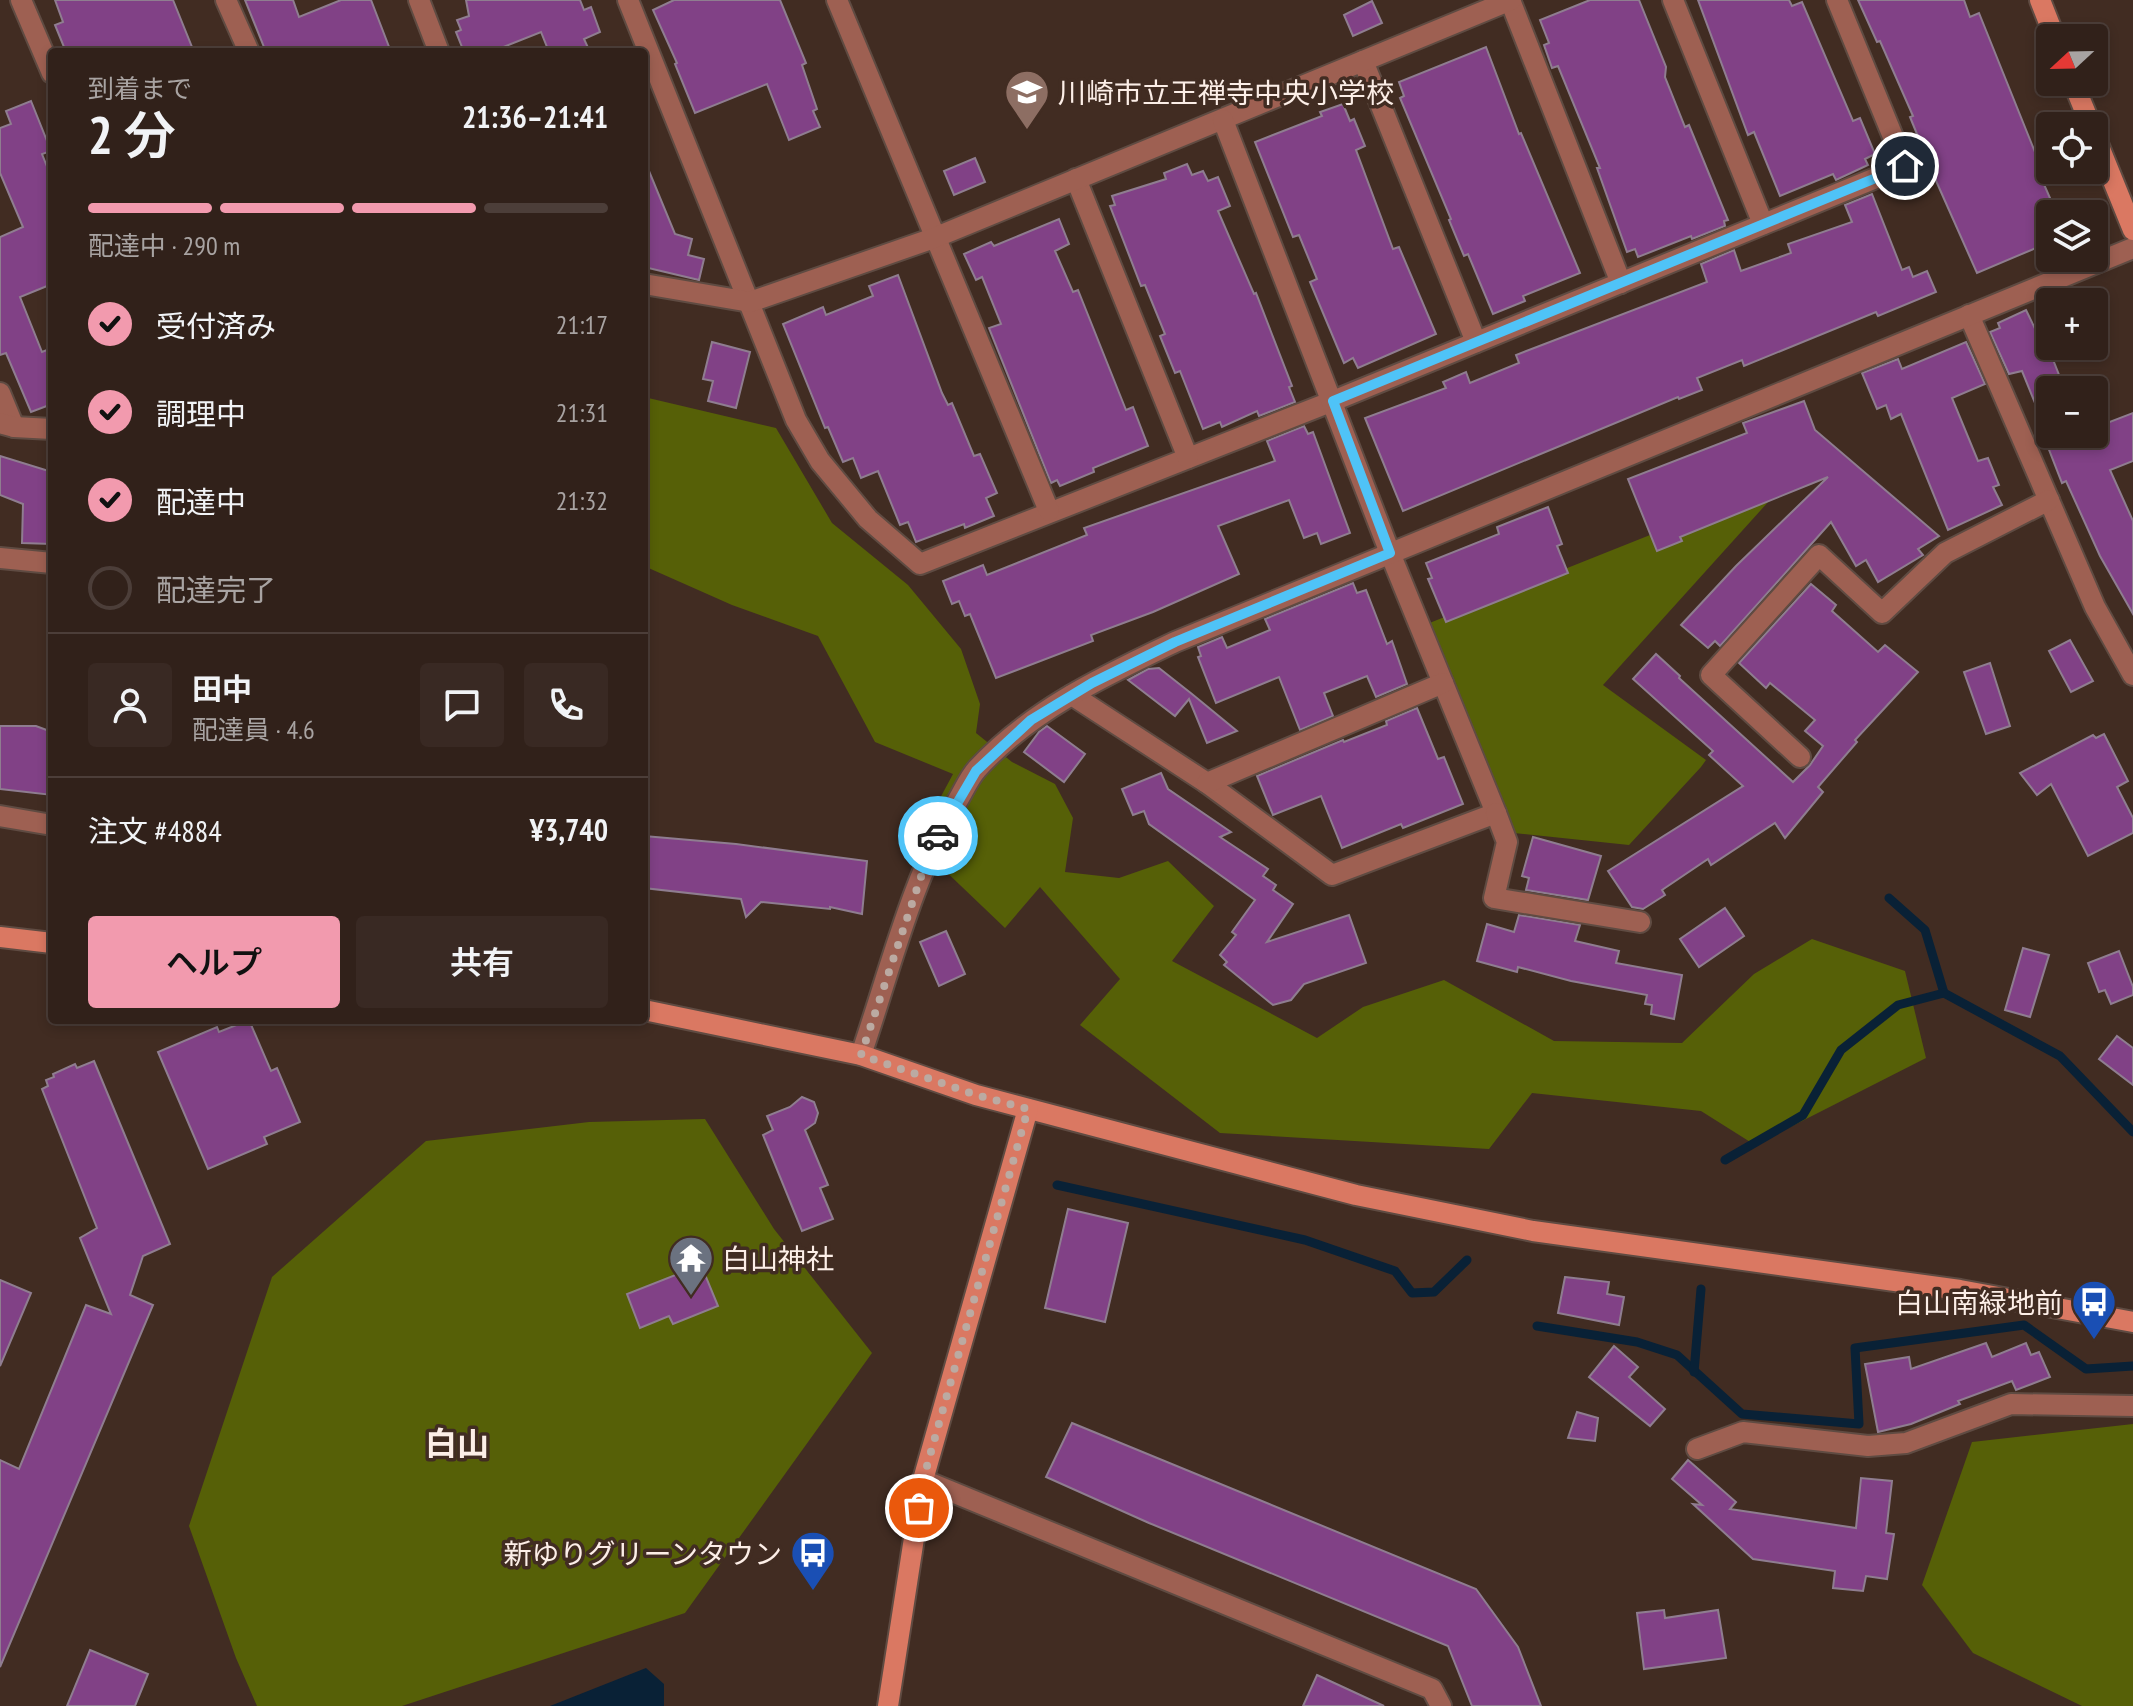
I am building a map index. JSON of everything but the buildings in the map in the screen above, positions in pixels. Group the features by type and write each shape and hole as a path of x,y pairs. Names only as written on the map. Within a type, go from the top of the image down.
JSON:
{"street":[{"path":"21,0 48,64"},
{"path":"226,0 247,48"},
{"path":"419,0 437,48"},
{"path":"628,0 647,48"},
{"path":"837,0 1049,511"},
{"path":"648,285 750,302 934,238 1510,0 1621,283"},
{"path":"1673,0 1763,224"},
{"path":"648,50 796,420 820,461 868,519 920,564 1333,401 1905,166 1837,0"},
{"path":"2040,0 2049,24"},
{"path":"1363,61 1476,342"},
{"path":"1223,120 1390,553 1507,842 1494,898 1640,922"},
{"path":"2108,168 2133,230"},
{"path":"1076,179 1188,458"},
{"path":"861,1055 927,859 944,824 976,771 1031,720 1072,695 1175,642 2133,248"},
{"path":"1969,315 2095,607 2133,675"},
{"path":"0,393 7,425 48,429"},
{"path":"1800,757 1711,675 1819,555 1882,613 1945,553 2049,500"},
{"path":"0,558 48,563"},
{"path":"1207,783 1443,683"},
{"path":"1072,695 1207,783 1332,875 1496,813"},
{"path":"0,816 48,824"},
{"path":"0,937 48,943"},
{"path":"648,1011 861,1055 976,1095 1356,1195 1533,1231 1960,1290 2133,1322"},
{"path":"888,1706 923,1480 1028,1109"},
{"path":"1697,1449 1743,1432 1868,1446 1906,1443 2011,1404 2133,1406"},
{"path":"923,1480 1432,1689 1441,1706"}],"green space":[{"path":"648,398 776,428 832,523 908,585 961,649 980,704 976,733 1012,762 1055,784 1073,818 1065,872 1119,878 1168,861 1214,906 1172,961 1317,1038 1363,1007 1444,980 1554,1041 1682,1043 1754,974 1812,939 1905,971 1926,1058 1755,1145 1701,1111 1532,1093 1489,1149 1220,1133 1080,1025 1120,979 1040,887 1005,928 916,843 953,774 875,742 818,636 732,605 648,568"},
{"path":"1788,480 1603,685 1706,760 1701,767 1629,845 1514,833 1427,624"},
{"path":"705,1119 774,1229 872,1353 685,1613 402,1706 257,1706 236,1658 189,1526 272,1277 426,1141 589,1122"},
{"path":"2133,1424 2133,1706 2082,1706 1973,1653 1922,1585 1972,1442"}],"water":[{"path":"646,1668 664,1684 664,1706 550,1706"}],"waterway":[{"path":"1889,898 1925,930 1944,993"},
{"path":"1725,1160 1803,1115 1841,1050 1898,1005 1944,993 2060,1056 2133,1132"},
{"path":"1057,1185 1305,1240 1395,1271 1412,1293 1434,1292 1467,1260"},
{"path":"1694,1372 1701,1289"},
{"path":"1537,1326 1637,1342 1677,1355 1742,1414 1859,1424 1855,1348 2024,1325 2086,1369 2133,1366"}],"way so far":[{"path":"919,1508 923,1480 1028,1109 976,1095 861,1055 927,859 938,836"}],"place":[{"name":"川崎市立王禅寺中央小学校","path":"1027,131"},
{"name":"白山神社","path":"691,1297"},
{"name":"白山南緑地前","path":"2094,1341"},
{"name":"新ゆりグリーンタウン","path":"813,1592"}],"district":[{"name":"白山","path":"457,1443"}],"route":[{"path":"938,836 976,771 1031,720 1092,683 1175,642 1390,553 1333,401 1905,166"}]}
